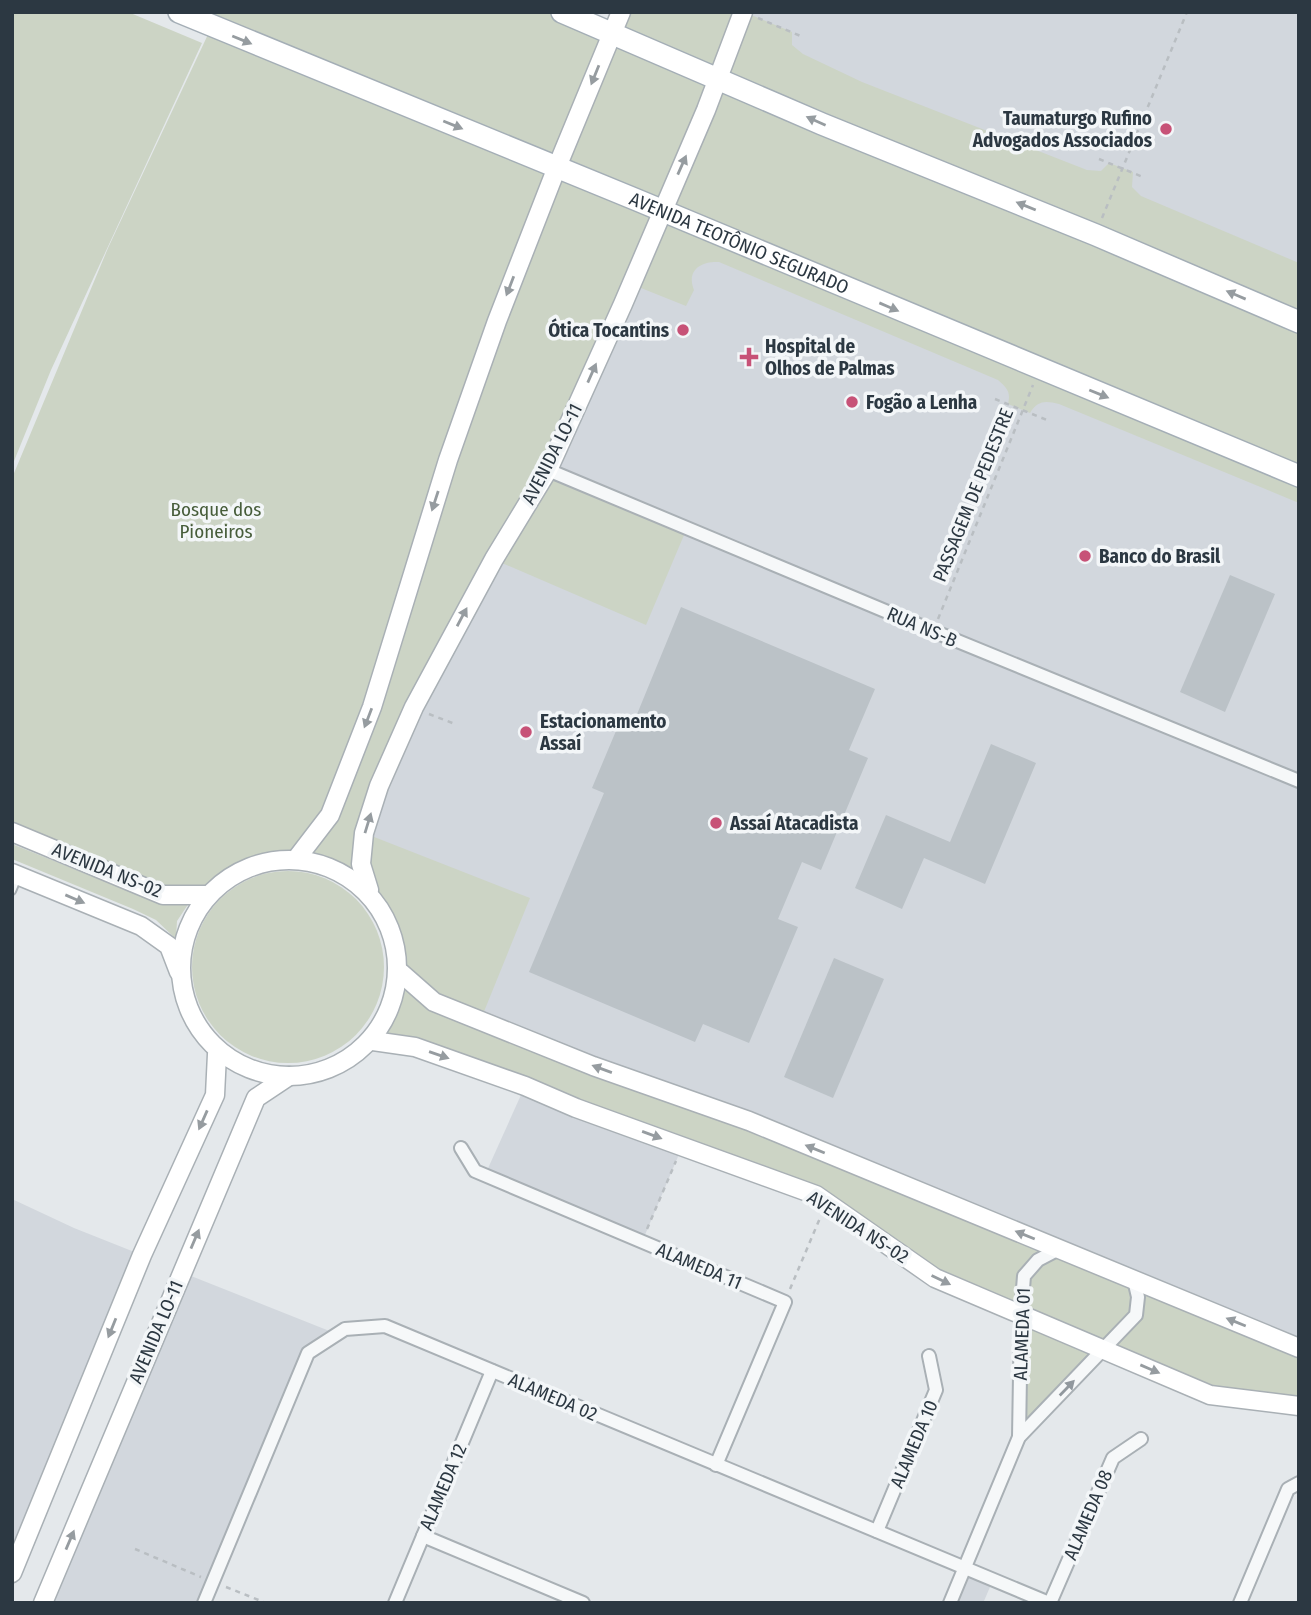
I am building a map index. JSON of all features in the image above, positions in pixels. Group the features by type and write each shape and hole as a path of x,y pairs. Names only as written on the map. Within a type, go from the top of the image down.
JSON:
{"main road":[{"name":"AVENIDA TEOTÔNIO SEGURADO","path":"179,12 1299,476"},
{"path":"562,12 822,124 1096,235 1299,322"}],"street":[{"path":"297,858 330,815 372,707 448,460 497,321 621,12"},
{"name":"AVENIDA LO-11","path":"369,890 361,864 364,833 379,786 420,696 494,559 548,470 719,78 750,15"},
{"name":"RUA NS-B","path":"548,470 1299,781"},
{"name":"AVENIDA NS-02","path":"12,832 163,895 205,895"},
{"path":"401,973 373,1041 318,1072 289,1076 252,1072 217,1054 191,1020 179,972 185,941 205,895 257,864 297,858 330,868 369,890 390,926 401,973 434,1002 593,1066 749,1121 1299,1348"},
{"name":"AVENIDA NS-02","path":"14,880 141,926 169,946 179,972"},
{"name":"AVENIDA NS-02","path":"373,1041 415,1047 816,1195 935,1278 1210,1395 1299,1406"},
{"path":"12,1573 142,1255 215,1094 217,1054"},
{"name":"AVENIDA LO-11","path":"43,1603 256,1098 289,1076"},
{"name":"ALAMEDA 11","path":"461,1148 475,1171 785,1302"},
{"name":"ALAMEDA 01","path":"1019,1437 1024,1276 1038,1260 1059,1249"},
{"name":"ALAMEDA 01","path":"950,1603 1019,1437 1136,1315 1138,1297 1134,1280"},
{"path":"716,1465 785,1302"},
{"name":"ALAMEDA 02","path":"204,1603 308,1353 345,1329 385,1326 1050,1603"},
{"name":"ALAMEDA 10","path":"877,1531 936,1390 929,1356"},
{"name":"ALAMEDA 12","path":"395,1603 492,1371"},
{"name":"ALAMEDA 08","path":"1050,1603 1113,1458 1141,1439"},
{"path":"1240,1603 1288,1489 1299,1483"},
{"path":"423,1536 583,1603"}],"path":[{"path":"1096,235 1186,12"},
{"path":"750,15 803,37"},
{"path":"1099,159 1143,177"},
{"name":"PASSAGEM DE PEDESTRE","path":"933,631 1040,369"},
{"path":"995,399 1047,420"},
{"path":"424,712 455,724"},
{"path":"642,1242 682,1146"},
{"path":"785,1302 827,1202"}],"shaded area":[{"path":"743,12 1299,12 1299,320 822,124"},
{"path":"662,211 1299,476 1299,1348 593,1066 401,973 390,926 369,890 364,833"},
{"path":"525,1086 685,1140 642,1242 485,1175"},
{"path":"12,1199 74,1228 142,1255 12,1573"},
{"path":"181,1272 337,1334 308,1353 204,1603 43,1603"},
{"path":"965,1568 993,1580 984,1601 986,1603 950,1603"}],"green space":[{"path":"12,12 128,12 202,43 51,370 12,466"},
{"name":"Bosque dos Pioneiros","path":"176,12 562,12 612,33 621,12 744,12 792,32 792,45 803,54 862,82 1087,170 1101,171 1109,163 1133,172 1132,187 1141,196 1299,263 1299,503 1059,404 1042,402 1030,413 1008,404 1007,390 998,380 719,262 701,265 694,272 694,290 686,306 631,284 548,469 687,528 646,625 495,560 414,707 364,833 530,898 481,1019 1299,1348 1299,1406 1210,1395 1103,1349 1019,1437 1020,1314 935,1278 816,1195 373,1041 401,973 390,926 369,890 329,868 297,858 257,864 205,895 163,895 12,832 12,478 108,248 211,28"},
{"path":"12,844 141,896 166,903 191,900 177,921 176,939 156,920 12,859"},
{"path":"288,871 325,878 356,899 377,930 384,967 377,1004 356,1035 325,1056 288,1063 251,1056 220,1035 199,1004 192,967 199,930 220,899 251,878"}],"building":[{"path":"1230,575 1275,594 1225,712 1180,692"},
{"name":"Assaí Atacadista","path":"681,607 875,689 849,750 868,758 821,870 802,862 778,919 798,927 749,1043 703,1024 695,1042 529,972 604,793 592,788 621,719 633,724"},
{"path":"991,744 1036,763 985,884 924,858 902,909 855,888 886,815 950,842"},
{"path":"834,958 884,979 833,1098 784,1077"}],"place":[{"name":"Taumaturgo Rufino Advogados Associados","path":"1166,129"},
{"name":"Ótica Tocantins","path":"683,330"},
{"name":"Hospital de Olhos de Palmas","path":"749,357"},
{"name":"Fogão a Lenha","path":"852,402"},
{"name":"Banco do Brasil","path":"1085,556"},
{"name":"Estacionamento Assaí","path":"526,732"},
{"name":"Assaí Atacadista","path":"716,823"}]}
